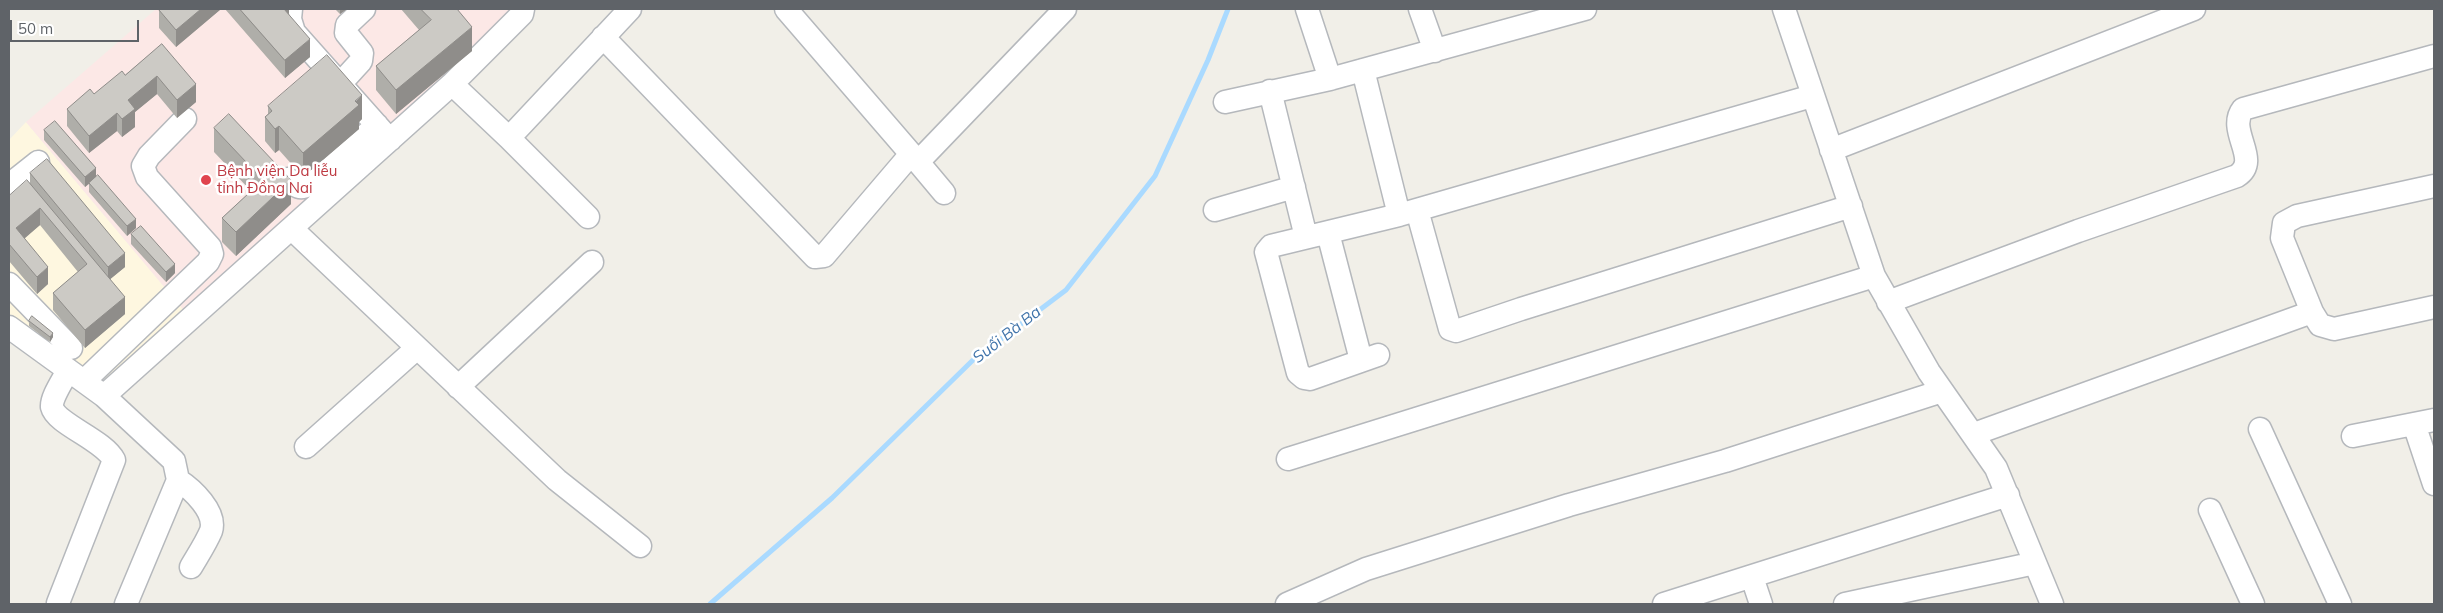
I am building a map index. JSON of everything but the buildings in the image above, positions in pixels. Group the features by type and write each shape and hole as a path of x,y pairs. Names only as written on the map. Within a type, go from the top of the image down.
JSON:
{"street":[{"path":"291,9 290,19 294,32 383,132"},
{"path":"340,84 361,61 362,53 346,32 347,26 364,9"},
{"path":"288,179 297,188 310,185 452,84 522,14 523,9"},
{"path":"509,138 630,9"},
{"path":"786,9 944,193"},
{"path":"603,37 815,257 824,256 914,158 1065,9"},
{"path":"1307,9 1330,79"},
{"path":"1420,9 1435,51"},
{"path":"1225,102 1330,79 1435,51 1556,12 1585,9"},
{"path":"1784,9 1874,276 1929,372 1996,468 2052,604"},
{"path":"1831,150 2194,9"},
{"path":"1888,302 2078,231 2237,176 2245,171 2248,162 2238,129 2237,117 2243,109 2434,56"},
{"path":"1363,70 1408,212 1450,329 1456,331 1851,206"},
{"path":"452,84 588,217"},
{"path":"1270,91 1306,238"},
{"path":"1328,233 1369,358 1310,378 1304,378 1298,373 1266,252 1271,246 1408,212 1812,96"},
{"path":"58,603 114,460 109,451 59,417 52,408 53,401 76,376 208,262 212,254 210,247 147,177 143,166 149,156 185,119"},
{"path":"104,396 292,229 383,132"},
{"path":"9,185 38,162"},
{"path":"2434,186 2296,216 2284,223 2282,238 2312,312 2320,324 2334,329 2434,307"},
{"path":"1215,210 1294,187"},
{"path":"292,229 557,480 640,546"},
{"path":"458,387 592,262"},
{"path":"1288,459 1874,276"},
{"path":"9,284 71,348"},
{"path":"1974,434 2312,312"},
{"path":"9,327 104,396 174,462 178,480 126,604"},
{"path":"306,447 417,348"},
{"path":"1287,604 1366,569 1569,505 1725,461 1942,391"},
{"path":"2353,436 2424,422 2434,484"},
{"path":"2260,429 2340,604"},
{"path":"178,480 192,489 211,519 211,530 192,567"},
{"path":"1664,604 2008,495"},
{"path":"2210,510 2253,604"},
{"path":"1845,604 2035,563"},
{"path":"1752,577 1761,604"}],"shaded area":[{"name":"Bệnh viện Da liễu tỉnh Đồng Nai","path":"156,9 519,9 187,314 26,122"},
{"path":"26,122 187,314 104,388 9,319 9,140"}],"waterway":[{"name":"Suối Bà Ba","path":"710,604 832,498 972,361 1066,290 1155,176 1208,60 1228,9"}],"place":[{"name":"Bệnh viện Da liễu tỉnh Đồng Nai","path":"206,180"}]}
